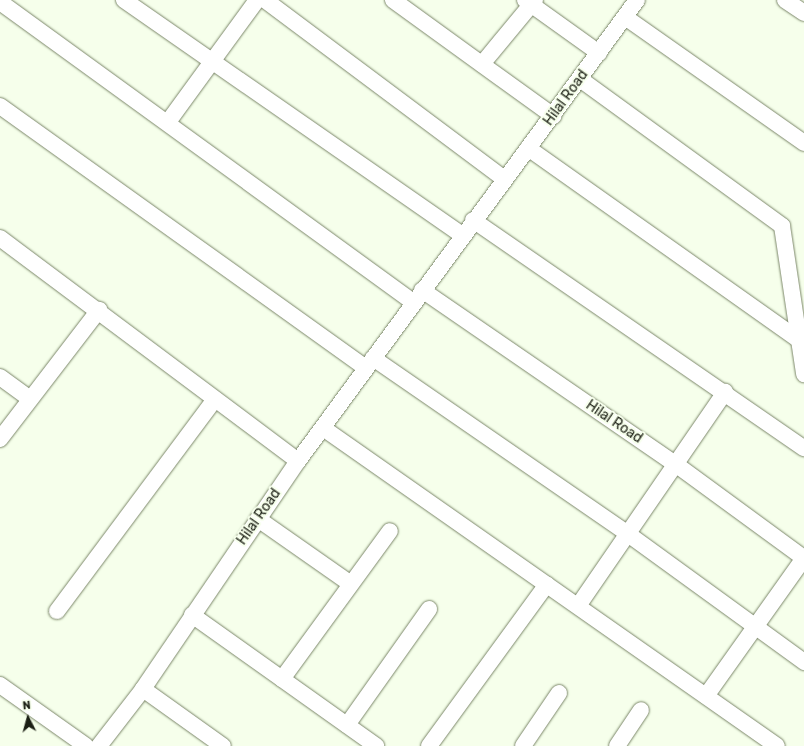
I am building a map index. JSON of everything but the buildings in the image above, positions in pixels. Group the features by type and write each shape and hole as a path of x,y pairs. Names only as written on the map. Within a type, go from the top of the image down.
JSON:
{"street":[{"path":"124,0 212,63 462,235"},
{"path":"168,122 257,0"},
{"path":"265,0 504,179"},
{"path":"393,0 553,116"},
{"name":"Hilal Road","path":"99,746 143,689 298,461 473,220 553,116 637,0"},
{"path":"785,0 804,13"},
{"path":"0,2 168,122 418,296"},
{"path":"482,64 531,2 599,52"},
{"path":"625,17 804,144"},
{"path":"580,79 782,226 804,374"},
{"path":"0,106 369,363 628,534 804,662"},
{"path":"528,148 799,340"},
{"path":"473,220 804,448"},
{"path":"0,238 99,310 298,461"},
{"name":"Hilal Road","path":"418,296 674,464 804,558"},
{"path":"0,440 29,398 99,310"},
{"path":"0,377 29,398"},
{"path":"578,606 724,392"},
{"path":"56,611 215,399"},
{"path":"323,428 777,746"},
{"path":"258,519 351,584"},
{"path":"282,679 390,531"},
{"path":"706,696 804,558"},
{"path":"429,746 547,584"},
{"path":"347,725 429,609"},
{"path":"192,615 376,746"},
{"path":"0,685 86,746"},
{"path":"143,689 223,746"},
{"path":"523,746 559,693"},
{"path":"616,746 641,710"}]}
